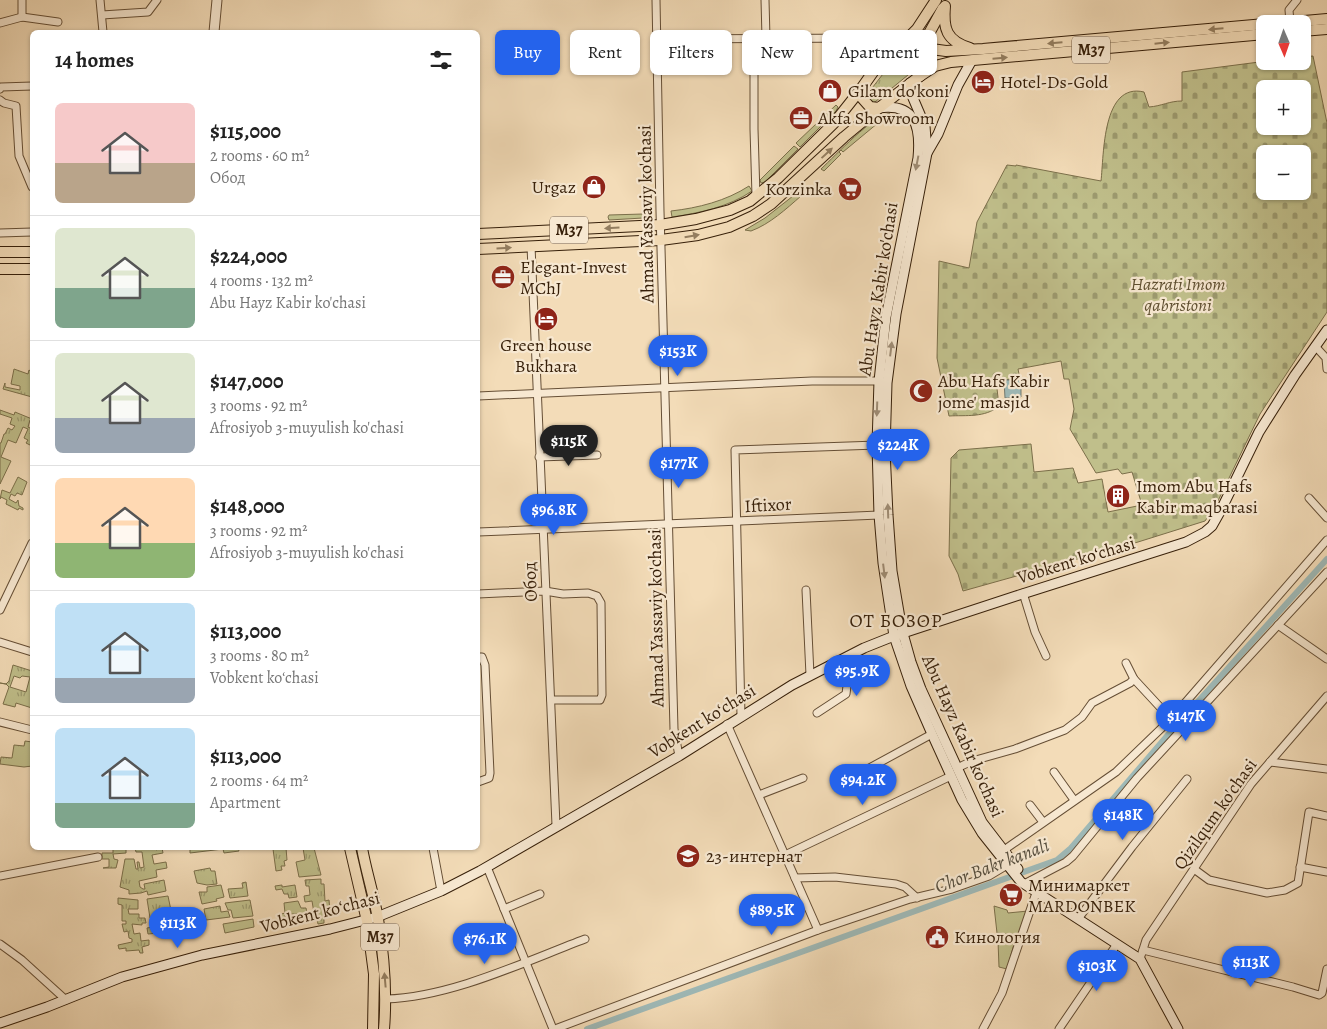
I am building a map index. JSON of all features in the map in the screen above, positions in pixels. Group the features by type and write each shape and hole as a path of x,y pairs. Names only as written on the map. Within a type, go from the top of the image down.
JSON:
{"main road":[{"path":"214,30 217,0"},
{"path":"916,30 936,0"},
{"path":"931,30 946,3"},
{"path":"946,3 944,26 951,37 964,46 984,49"},
{"path":"1311,20 1327,19"},
{"name":"M37","path":"937,50 984,49 1256,25"},
{"path":"1311,30 1327,28"},
{"name":"M37","path":"480,249 661,240 711,232 738,223 758,214 777,200 844,136 910,83 939,65 972,60 1256,35"},
{"path":"927,153 938,134 962,78 972,60"},
{"name":"M37","path":"480,234 660,225 719,213 741,205 771,185 834,123 871,75"},
{"name":"Abu Hayz Kabir ko'chasi","path":"910,83 913,98 925,126 927,153 886,317 878,381 876,445 883,563 911,686 932,734 982,822 1004,850 1008,864"},
{"path":"861,89 862,98 866,104 873,108 879,108"},
{"name":"Abu Hayz Kabir ko'chasi","path":"879,108 894,107 912,116 917,128 919,143 887,375 886,469 898,635 975,822 1008,864"},
{"path":"0,252 30,252"},
{"path":"0,269 30,269"},
{"name":"Vobkent koʻchasi","path":"0,1023 66,1000 122,977 202,955 367,921 378,917 441,891 487,867 679,756 727,724 810,675 839,660 898,635 1023,593 1180,545 1209,529 1221,510 1258,432 1327,330"},
{"name":"M37","path":"350,850 367,921 374,974 373,1029"},
{"name":"M37","path":"362,850 378,917 386,999 384,1029"},
{"path":"1008,864 1036,893 1117,944 1142,954 1178,1029"}],"street":[{"path":"22,0 22,17"},
{"path":"100,0 103,30"},
{"path":"102,15 148,12 157,0"},
{"name":"Ahmad Yassaviy ko'chasi","path":"656,0 657,30"},
{"path":"765,0 766,30"},
{"path":"1289,15 1289,10 1297,0"},
{"path":"0,23 22,17 58,22"},
{"name":"Ahmad Yassaviy ko'chasi","path":"658,75 674,730 679,756"},
{"path":"754,75 756,196"},
{"path":"0,89 1,87 30,86"},
{"path":"0,100 16,106 19,156 30,182"},
{"path":"0,233 30,232"},
{"name":"Обод","path":"530,246 556,826"},
{"path":"1315,346 1326,358 1327,369"},
{"path":"480,396 812,381 878,381"},
{"path":"741,716 735,450 876,445"},
{"path":"539,457 597,455"},
{"path":"1309,498 1327,518"},
{"name":"Iftixor","path":"480,532 879,515"},
{"path":"1004,850 1116,772 1171,719 1327,540"},
{"path":"0,610 30,548"},
{"path":"1025,881 1066,862 1073,856 1137,778 1327,572"},
{"path":"806,590 810,675"},
{"path":"480,594 545,591 563,594 588,593 597,596 601,603 602,695 600,700 551,700"},
{"path":"1023,593 1035,632 1046,656"},
{"path":"1278,625 1327,659"},
{"path":"0,642 30,651"},
{"path":"480,657 482,657 486,665 490,773 489,778 480,781"},
{"path":"817,713 846,694 847,686 839,660"},
{"path":"1126,663 1134,679 1171,719"},
{"path":"785,855 954,772 972,761 1015,749 1065,730 1082,716 1092,703 1134,679"},
{"name":"Qizilqum ko'chasi","path":"1142,954 1146,940 1251,784 1327,696"},
{"path":"0,722 30,730"},
{"path":"727,724 818,930"},
{"path":"852,778 932,734"},
{"path":"1270,762 1327,769"},
{"path":"1054,772 1074,800"},
{"path":"759,795 804,778"},
{"path":"1078,919 1132,847 1187,779"},
{"path":"1030,805 1043,822"},
{"path":"1194,869 1209,880 1267,893 1285,890 1298,883 1309,812 1327,816"},
{"path":"434,850 441,891"},
{"path":"0,876 98,857"},
{"path":"487,867 554,1029 818,930 989,876 1008,864"},
{"path":"1300,867 1327,872"},
{"path":"795,878 835,877 902,885 917,898"},
{"path":"983,1029 1002,994 1036,893"},
{"path":"504,909 540,894"},
{"path":"386,999 422,996 461,985 585,939"},
{"path":"0,944 22,960 66,1000"},
{"path":"1059,1029 1117,944"},
{"path":"1142,954 1293,987 1319,995 1324,988 1327,969"}],"green space":[{"name":"Hazrati Imom qabristoni","path":"1311,56 1313,56 1327,123 1327,312 1260,414 1216,505 1205,521 1138,542 963,591 958,574 949,556 951,458 959,450 1031,444 1034,472 1073,468 1078,483 1102,479 1108,512 1142,505 1132,472 1122,474 1118,469 1096,473 1070,429 1074,409 1069,379 1064,379 1061,361 1018,369 1020,379 996,380 999,406 994,410 975,415 949,416 937,358 939,261 969,268 977,222 1007,165 1016,165 1101,181 1108,123 1113,109 1120,98 1130,92 1144,92 1149,107 1182,101 1182,72 1256,62 1256,70 1311,70"},
{"path":"882,75 908,75 875,102 871,102 867,97"},
{"path":"836,105 838,107 836,111 800,147 796,143"},
{"path":"890,113 843,152 841,150 839,152 841,154 824,171 821,169 864,128"},
{"path":"794,146 798,149 765,182 761,183 760,180"},
{"path":"749,186 752,191 734,201 703,211 672,217 671,211 711,203 731,196"},
{"path":"793,196 801,196 778,216 765,224 751,231 745,230 765,218"},
{"path":"643,214 643,218 609,220 608,217 609,215"},
{"path":"14,369 28,374 30,371 30,396 3,389 5,383 5,387 20,390 20,386 11,384"},
{"path":"0,410 14,415 15,412 30,418 28,427 30,428 30,445 26,443 28,440 24,438 28,429 23,427 16,443 8,440 1,457 11,461 0,484 0,443 8,428 12,430 15,426 10,424 12,418 0,414"},
{"path":"18,477 27,482 22,495 17,493 15,496 11,494 9,499 16,503 18,500 19,506 23,510 19,508 18,510 6,504 7,500 1,497 0,499 2,490 10,493"},
{"path":"13,665 30,670 30,677 30,707 16,703 15,707 3,704 9,687 6,684 9,681","holes":["14,676 20,678 22,676 30,677 26,692 10,687"]},
{"path":"25,741 30,742 30,766 0,764 1,757 12,758 14,745 24,746"},
{"path":"113,850 126,850 126,853 113,854 114,859 118,860 116,868 103,868 109,867 109,859 102,859 102,853 113,853"},
{"path":"136,850 162,850 163,853 152,855 154,864 166,862 167,868 156,870 157,877 139,881 140,887 145,889 144,884 164,880 166,891 148,895 147,891 129,894 129,890 120,887 125,859 134,859 136,869 138,869 137,862 139,862 140,868 144,867 142,852 136,852"},
{"path":"190,850 215,850 190,853"},
{"path":"223,850 239,851 224,853"},
{"path":"273,850 286,850 287,860 284,861 285,866 281,866 282,870 276,871"},
{"path":"303,850 315,850 321,875 299,877 296,862 305,860"},
{"path":"210,868 211,871 215,871 217,884 197,883 194,871"},
{"path":"321,879 321,884 324,884 325,901 329,900 330,911 340,911 340,914 324,916 324,923 318,924 316,915 310,916 310,920 306,920 305,914 285,914 285,923 278,921 278,915 285,913 284,903 298,901 301,908 306,908 307,913 314,913 312,901 305,902 304,896 310,895 309,886 306,886 305,880"},
{"path":"246,882 248,896 230,898 228,889 243,888 242,883"},
{"path":"221,885 224,897 216,899 217,901 202,904 199,892 207,892 207,887"},
{"path":"282,885 282,887 295,885 297,897 289,898 288,894 284,894 282,889 276,890 275,886"},
{"path":"168,896 173,920 154,923 152,918 150,918 147,899"},
{"path":"118,898 138,900 138,909 128,909 129,914 139,914 139,918 145,918 146,923 142,923 142,925 132,924 134,934 140,933 141,941 149,940 149,945 142,947 143,953 140,953 139,950 126,951 126,948 119,949 118,945 132,942 132,939 129,938 128,931 124,932 122,924 126,924 126,921 122,921 122,905 118,904"},
{"path":"250,900 253,916 233,918 231,910 228,910 225,903"},
{"path":"220,906 221,912 228,911 230,917 206,920 204,909"},
{"path":"994,906 1007,910 1008,913 1028,911 1019,935 997,933"},
{"path":"253,919 254,927 225,933 223,924"},
{"path":"174,923 175,928 169,929 169,932 148,934 147,928"},
{"path":"998,941 1014,944 1007,969 999,967"}],"water":[{"path":"1004,380 1021,380 1021,397 1005,398"}],"waterway":[{"name":"Chor Bakr kanali","path":"587,1029 1057,860 1071,848 1173,729 1327,559"}],"place":[{"name":"Hotel-Ds-Gold","path":"983,82"},
{"name":"Gilam do'koni","path":"830,91"},
{"name":"Akfa Showroom","path":"801,118"},
{"name":"Urgaz","path":"594,187"},
{"name":"Korzinka","path":"850,189"},
{"name":"Elegant-Invest MChJ","path":"503,277"},
{"name":"Green house Bukhara","path":"546,319"},
{"name":"Abu Hafs Kabir jome' masjid","path":"921,391"},
{"name":"Imom Abu Hafs Kabir maqbarasi","path":"1118,496"},
{"name":"23-интернат","path":"688,856"},
{"name":"Минимаркет MARDONBEK","path":"1011,895"},
{"name":"Кинология","path":"937,937"}],"district":[{"name":"ОТ БОЗОР","path":"896,621"}]}
